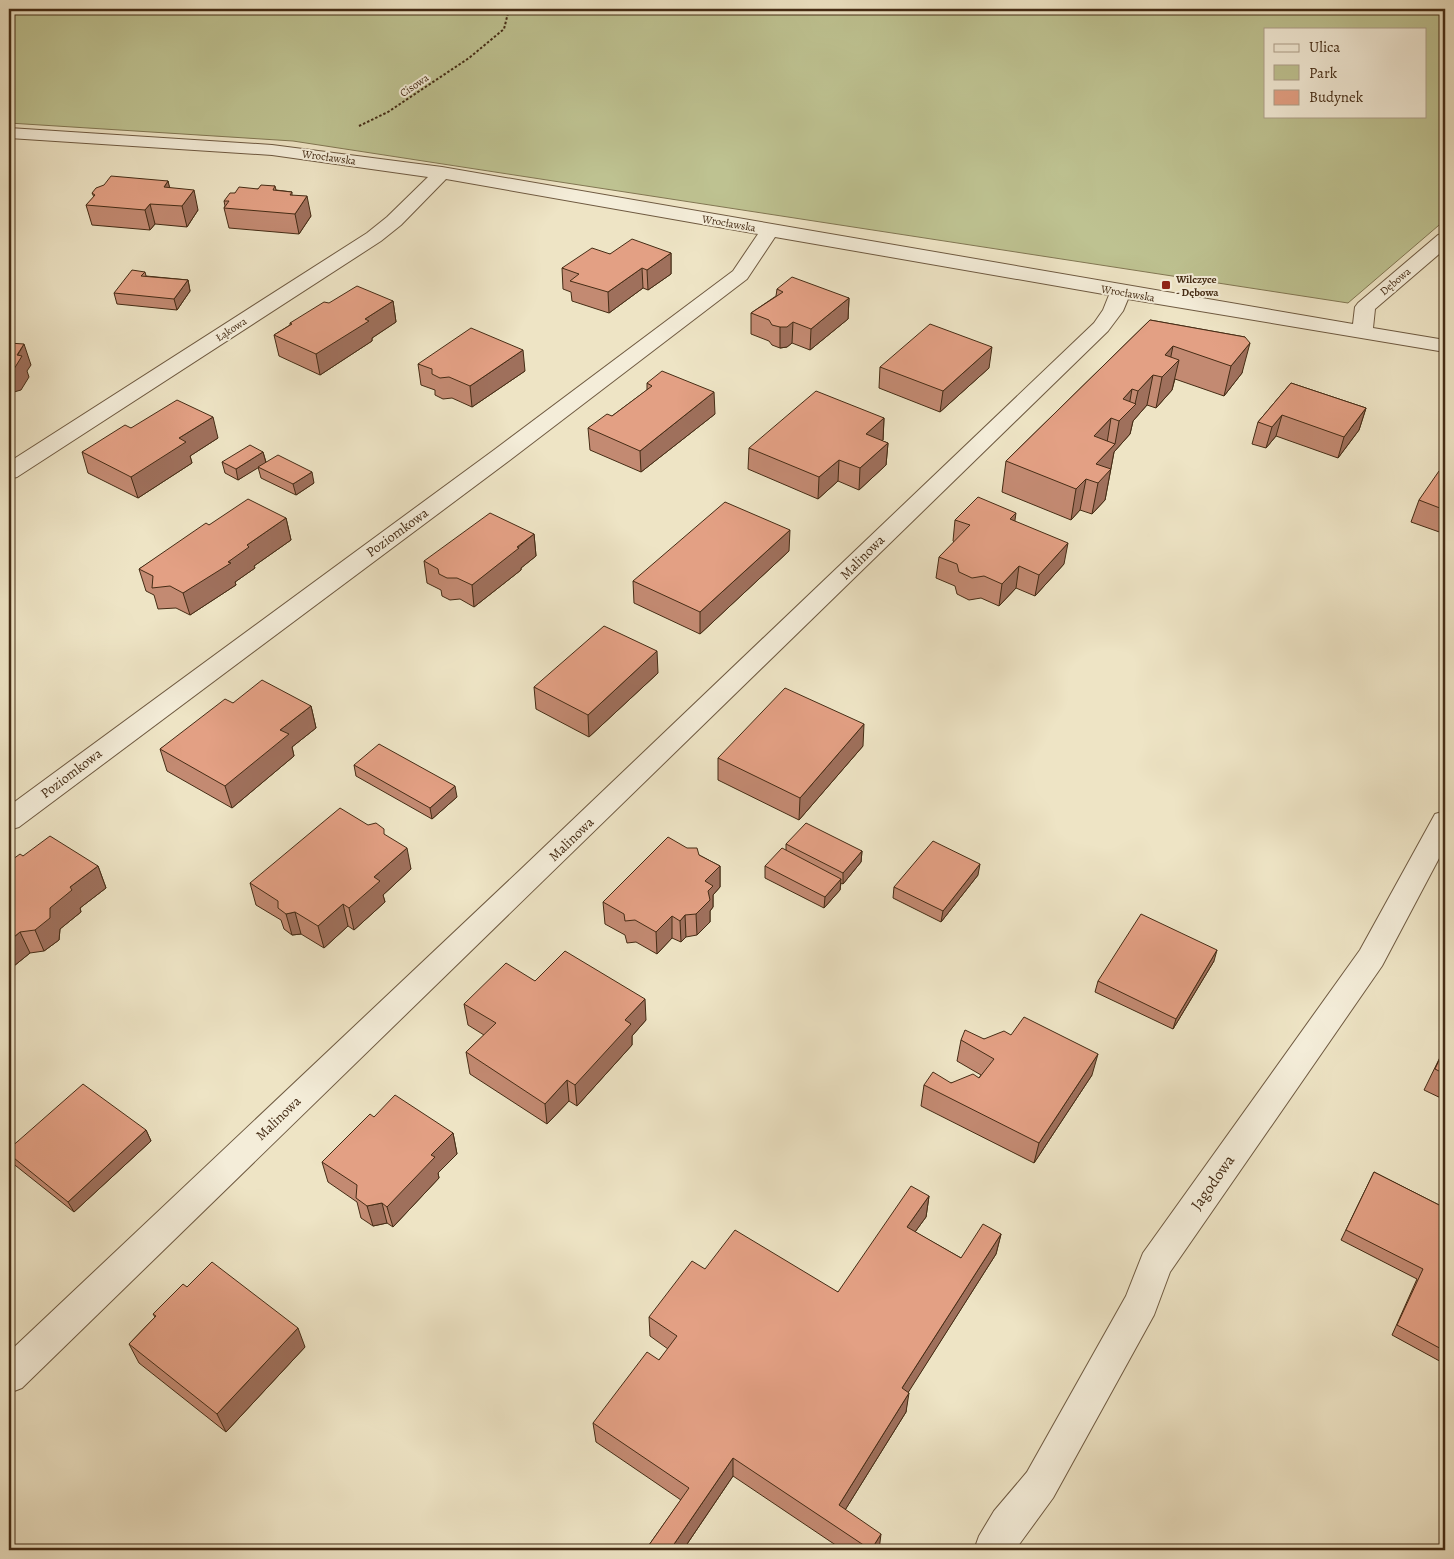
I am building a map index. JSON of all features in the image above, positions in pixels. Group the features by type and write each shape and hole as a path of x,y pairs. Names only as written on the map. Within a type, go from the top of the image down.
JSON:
{"street":[{"name":"Wrocławska","path":"9,133 199,144 309,154 442,173 1445,346"},
{"name":"Łąkowa","path":"9,472 374,237 394,221 442,173"},
{"name":"Poziomkowa","path":"9,820 502,455 740,275 770,230"},
{"name":"Dębowa","path":"1362,332 1365,307 1445,239"},
{"name":"Malinowa","path":"9,1376 589,822 954,466 1101,326 1113,311 1121,291"},
{"name":"Jagodowa","path":"993,1550 1008,1524 1040,1486 1141,1303 1155,1264 1372,958 1445,821"}],"path":[{"name":"Cisowa","path":"309,154 313,148 388,112 469,58 504,28 509,9"}],"green space":[{"path":"9,9 1445,9 1445,220 1348,303 293,141 9,123"}],"building":[{"path":"111,176 168,181 164,187 194,190 182,206 150,204 145,210 86,205 95,195 92,193 96,188 104,185"},
{"path":"261,185 275,186 273,190 292,192 290,195 307,196 295,214 224,208 229,201 224,201 230,193 235,193 239,187 258,189"},
{"path":"632,239 671,253 647,270 642,268 608,292 570,281 579,274 562,268 592,248 610,254"},
{"path":"132,270 145,272 141,276 188,280 174,299 114,293"},
{"path":"792,277 849,298 811,329 793,322 787,327 772,325 769,320 751,313 783,292 777,289"},
{"path":"357,286 393,301 365,319 369,321 316,354 274,335 324,302 329,303"},
{"path":"1150,320 1245,337 1250,343 1231,366 1173,346 1165,355 1179,360 1162,377 1153,375 1138,391 1132,389 1123,399 1136,404 1119,421 1111,418 1094,436 1115,444 1096,464 1111,469 1098,483 1086,479 1076,489 1006,461"},
{"path":"930,324 992,347 943,391 880,367"},
{"path":"471,328 523,350 470,386 449,377 440,378 432,374 432,369 418,364"},
{"path":"9,343 24,344 17,355 22,356 14,369 9,370"},
{"path":"662,371 714,392 640,451 588,428 607,414 612,416 652,386 647,383"},
{"path":"1291,383 1366,408 1344,437 1282,415 1272,427 1258,422"},
{"path":"816,391 884,418 866,434 888,443 860,468 839,460 819,477 749,448"},
{"path":"177,400 213,417 179,438 186,442 131,477 82,452 125,425 131,428"},
{"path":"250,445 263,452 236,469 222,462"},
{"path":"278,455 312,472 293,484 258,467"},
{"path":"1439,471 1445,473 1445,510 1419,500"},
{"path":"978,497 1016,513 1010,519 1068,543 1039,575 1019,566 1002,584 984,576 972,578 959,572 957,564 939,557 970,525 955,520"},
{"path":"248,499 286,518 247,545 249,547 228,562 231,563 183,593 170,586 152,588 153,576 139,569 206,523 209,525"},
{"path":"725,502 790,530 700,612 633,581"},
{"path":"490,513 534,534 472,585 457,578 447,578 439,574 438,569 424,561"},
{"path":"604,626 657,651 588,715 534,687"},
{"path":"262,680 311,706 280,730 289,734 225,786 160,749 225,699 233,703"},
{"path":"785,688 864,724 800,798 718,758"},
{"path":"379,744 455,786 430,808 354,765"},
{"path":"340,808 368,825 376,823 384,829 384,834 407,848 374,877 380,881 349,908 343,904 318,926 295,912 286,914 278,908 278,901 250,883"},
{"path":"806,823 862,851 843,873 786,844"},
{"path":"50,836 98,866 70,887 72,890 50,908 50,918 35,930 20,932 9,941 9,862 20,854 23,856"},
{"path":"668,837 687,848 697,848 699,855 720,866 705,881 713,886 708,891 710,900 696,914 685,915 680,921 672,916 656,932 635,920 625,921 624,914 603,902"},
{"path":"933,841 980,864 943,911 894,887"},
{"path":"782,848 841,879 825,897 765,866"},
{"path":"1141,914 1217,950 1176,1019 1098,981"},
{"path":"565,951 645,999 625,1020 631,1024 575,1085 567,1080 545,1104 466,1052 496,1023 464,1004 506,963 535,981"},
{"path":"1024,1017 1098,1054 1039,1143 924,1085 933,1072 951,1083 973,1074 979,1078 994,1059 961,1040 965,1030 984,1039 1004,1031 1011,1035"},
{"path":"1445,1047 1445,1074 1435,1069"},
{"path":"83,1084 146,1130 68,1202 9,1154 9,1149"},
{"path":"395,1095 453,1133 431,1155 435,1157 387,1207 382,1203 367,1206 356,1198 357,1185 322,1162 370,1114 374,1117"},
{"path":"1374,1172 1445,1208 1445,1351 1397,1325 1423,1269 1346,1230"},
{"path":"911,1186 929,1196 907,1227 961,1258 983,1224 1001,1234 902,1388 909,1393 839,1505 881,1534 871,1550 733,1458 670,1550 656,1550 649,1545 689,1488 593,1423 647,1352 659,1360 677,1336 649,1317 692,1261 705,1269 735,1230 838,1292"},
{"path":"212,1262 298,1328 217,1414 129,1344 156,1316 153,1314 183,1284 187,1287"}],"place":[{"name":"Wilczyce - Dębowa","path":"1166,285"}]}
